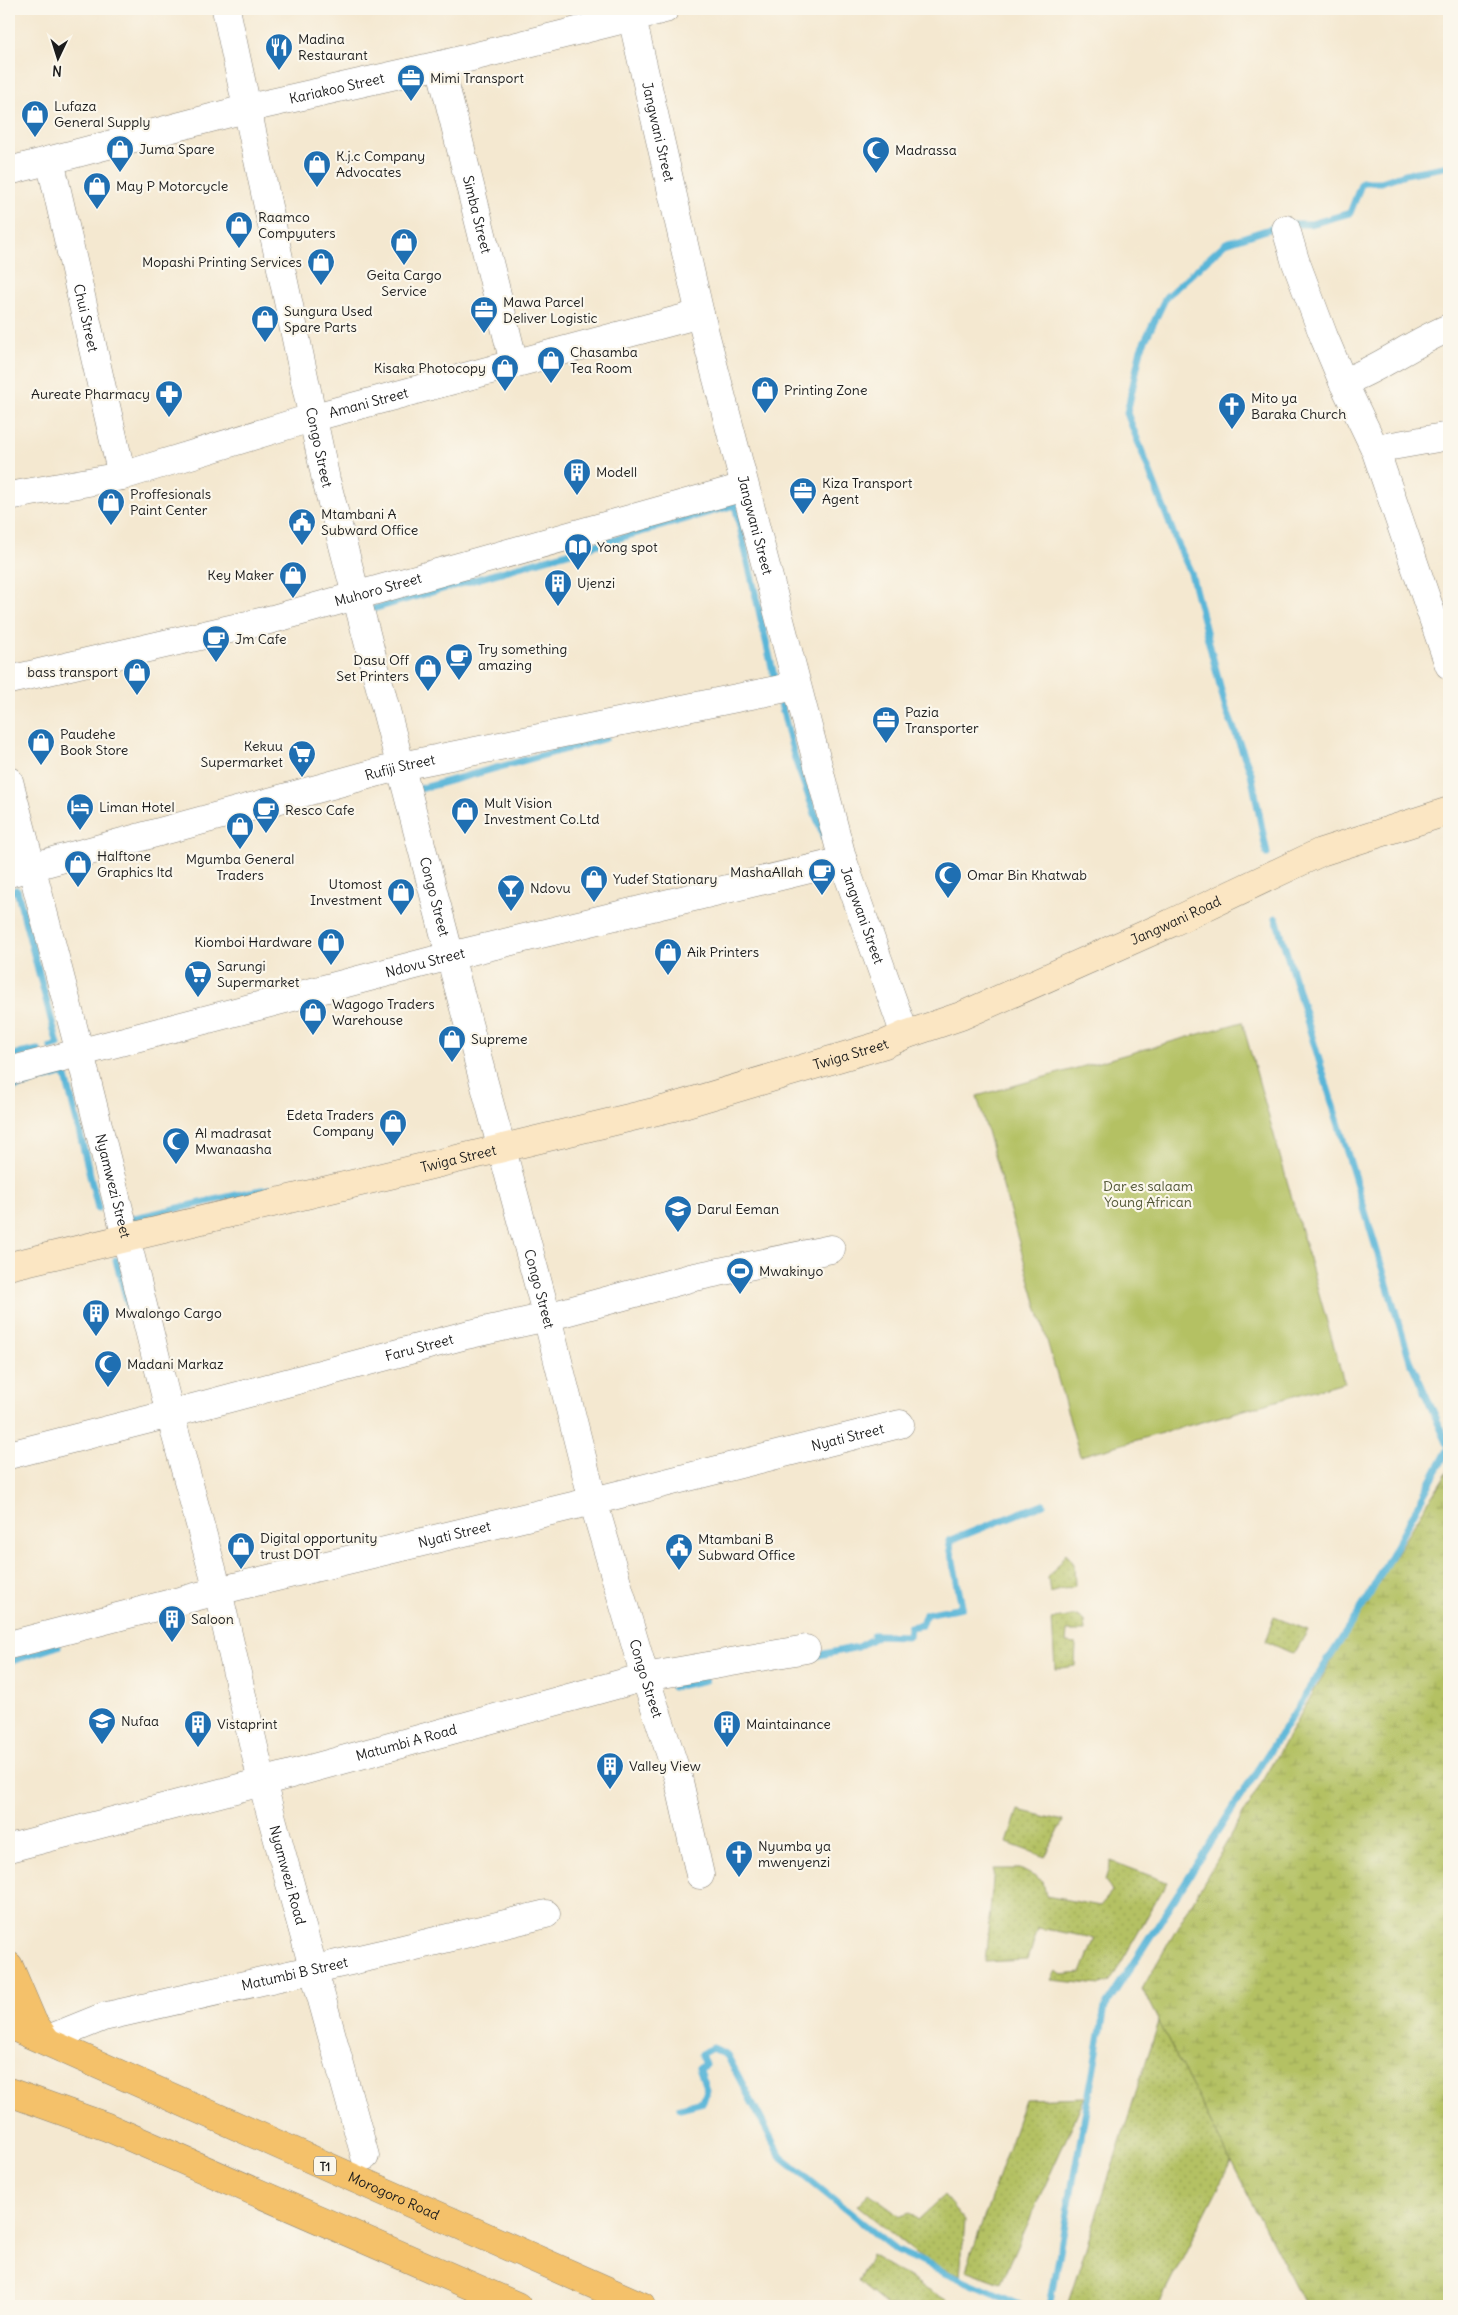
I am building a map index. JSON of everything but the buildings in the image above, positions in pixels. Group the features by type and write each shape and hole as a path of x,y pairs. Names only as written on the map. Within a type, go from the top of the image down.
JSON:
{"highway":[{"path":"9,1966 33,2022 46,2040"},
{"name":"Morogoro Road","path":"9,2025 394,2198 642,2306"},
{"path":"9,2092 107,2127 517,2306"}],"street":[{"name":"Congo Street","path":"226,9 249,108 311,418 500,1148 547,1317 593,1501 645,1677 678,1777 700,1875"},
{"name":"Kariakoo Street","path":"9,171 249,108 440,65 631,13 665,9"},
{"name":"Jangwani Street","path":"631,13 700,314 796,686 843,861 905,1035"},
{"name":"Simba Street","path":"440,65 514,362"},
{"name":"Chui Street","path":"50,160 122,476"},
{"path":"1286,229 1295,260 1343,382 1375,450 1449,665"},
{"name":"Amani Street","path":"9,496 122,476 311,418 514,362 700,314"},
{"path":"1343,382 1358,377 1429,336 1449,328"},
{"path":"1375,450 1449,436"},
{"name":"Muhoro Street","path":"9,680 273,619 744,487"},
{"name":"Rufiji Street","path":"20,871 401,766 796,686"},
{"name":"Nyamwezi Street","path":"9,781 20,871 80,1053 124,1237 218,1590"},
{"name":"Jangwani Road","path":"905,1035 961,1016 1171,923 1321,852 1449,811"},
{"name":"Ndovu Street","path":"9,1071 450,956 843,861"},
{"name":"Twiga Street","path":"9,1266 670,1108 885,1044 905,1035"},
{"name":"Faru Street","path":"9,1455 466,1335 547,1317 690,1278 831,1249"},
{"name":"Nyati Street","path":"9,1645 218,1590 593,1501 900,1424"},
{"name":"Nyamwezi Road","path":"218,1590 262,1782 365,2156"},
{"name":"Matumbi A Road","path":"9,1848 262,1782 645,1677 806,1650"},
{"name":"Matumbi B Street","path":"46,2040 103,2018 546,1914"}],"green space":[{"name":"Dar es salaam Young African","path":"1242,1022 1344,1382 1080,1456 977,1096"},
{"path":"1449,1469 1449,2306 1305,2306 1142,1989 1366,1601"},
{"path":"1066,1553 1074,1564 1075,1586 1050,1593 1048,1578"},
{"path":"1077,1616 1084,1621 1085,1631 1067,1631 1066,1643 1076,1644 1075,1666 1055,1669 1052,1619"},
{"path":"1274,1617 1308,1630 1294,1654 1265,1641"},
{"path":"1018,1810 1063,1821 1045,1857 1007,1843"},
{"path":"1111,1861 1167,1882 1110,1982 1100,1985 1051,1980 1056,1971 1062,1975 1081,1973 1095,1938 1038,1928 1028,1960 985,1962 994,1869 1020,1869 1043,1881 1046,1896 1100,1906 1112,1892 1105,1880"},
{"path":"1311,2005 1158,2306 1067,2306 1164,2006"},
{"path":"1085,2097 1001,2283 966,2270 1025,2099"},
{"path":"869,2193 901,2216 910,2213 918,2220 944,2196 965,2221 960,2275 924,2260 857,2205"},
{"path":"871,2255 956,2306 888,2306 858,2282"}],"waterway":[{"path":"1267,854 1251,773 1226,709 1191,573 1176,540 1127,413 1141,349 1166,297 1226,243 1285,224 1311,224 1350,213 1362,182 1381,182 1405,174 1449,166"},
{"path":"370,613 369,610 735,505 776,685"},
{"path":"779,696 795,759 824,838"},
{"path":"417,795 416,790 606,738"},
{"path":"9,892 17,890 58,1045 51,1047"},
{"path":"1276,918 1410,1360 1449,1447"},
{"path":"9,1056 38,1050"},
{"path":"9,1089 65,1073 98,1208"},
{"path":"126,1220 250,1192 282,1187"},
{"path":"116,1260 132,1319"},
{"path":"1050,2306 1105,2007 1366,1601 1449,1448"},
{"path":"810,1657 858,1647 874,1638 873,1635 909,1636 910,1627 922,1625 926,1614 962,1607 949,1541 1043,1504"},
{"path":"9,1662 58,1646"},
{"path":"673,1687 705,1680"},
{"path":"680,2108 703,2102 707,2090 699,2068 705,2065 701,2054 712,2048 727,2055 781,2157 897,2251 1022,2306"}],"place":[{"name":"Madina Restaurant","path":"279,71"},
{"name":"Mimi Transport","path":"411,102"},
{"name":"Lufaza General Supply","path":"35,138"},
{"name":"Juma Spare","path":"120,173"},
{"name":"Madrassa","path":"876,174"},
{"name":"K.j.c Company Advocates","path":"317,188"},
{"name":"May P Motorcycle","path":"97,210"},
{"name":"Raamco Compyuters","path":"239,249"},
{"name":"Geita Cargo Service","path":"404,266"},
{"name":"Mopashi Printing Services","path":"321,286"},
{"name":"Mawa Parcel Deliver Logistic","path":"484,334"},
{"name":"Sungura Used Spare Parts","path":"265,343"},
{"name":"Chasamba Tea Room","path":"551,384"},
{"name":"Kisaka Photocopy","path":"505,392"},
{"name":"Printing Zone","path":"765,414"},
{"name":"Aureate Pharmacy","path":"169,418"},
{"name":"Mito ya Baraka Church","path":"1232,430"},
{"name":"Modell","path":"577,496"},
{"name":"Kiza Transport Agent","path":"803,515"},
{"name":"Proffesionals Paint Center","path":"111,526"},
{"name":"Mtambani A Subward Office","path":"302,546"},
{"name":"Yong spot","path":"578,571"},
{"name":"Key Maker","path":"293,599"},
{"name":"Ujenzi","path":"558,607"},
{"name":"Jm Cafe","path":"216,663"},
{"name":"Try something amazing","path":"459,681"},
{"name":"Dasu Off Set Printers","path":"428,692"},
{"name":"bass transport","path":"137,696"},
{"name":"Pazia Transporter","path":"886,744"},
{"name":"Paudehe Book Store","path":"41,766"},
{"name":"Kekuu Supermarket","path":"302,778"},
{"name":"Liman Hotel","path":"80,831"},
{"name":"Resco Cafe","path":"266,834"},
{"name":"Mult Vision Investment Co.Ltd","path":"465,835"},
{"name":"Mgumba General Traders","path":"240,850"},
{"name":"Halftone Graphics ltd","path":"78,888"},
{"name":"MashaAllah","path":"822,896"},
{"name":"Omar Bin Khatwab","path":"948,899"},
{"name":"Yudef Stationary","path":"594,903"},
{"name":"Ndovu","path":"511,912"},
{"name":"Utomost Investment","path":"401,916"},
{"name":"Kiomboi Hardware","path":"331,966"},
{"name":"Aik Printers","path":"668,976"},
{"name":"Sarungi Supermarket","path":"198,998"},
{"name":"Wagogo Traders Warehouse","path":"313,1036"},
{"name":"Supreme","path":"452,1063"},
{"name":"Edeta Traders Company","path":"393,1147"},
{"name":"Al madrasat Mwanaasha","path":"176,1165"},
{"name":"Darul Eeman","path":"678,1233"},
{"name":"Mwakinyo","path":"740,1295"},
{"name":"Mwalongo Cargo","path":"96,1337"},
{"name":"Madani Markaz","path":"108,1388"},
{"name":"Digital opportunity trust DOT","path":"241,1570"},
{"name":"Mtambani B Subward Office","path":"679,1571"},
{"name":"Saloon","path":"172,1643"},
{"name":"Nufaa","path":"102,1745"},
{"name":"Vistaprint","path":"198,1748"},
{"name":"Maintainance","path":"727,1748"},
{"name":"Valley View","path":"610,1790"},
{"name":"Nyumba ya mwenyenzi","path":"739,1878"}]}
